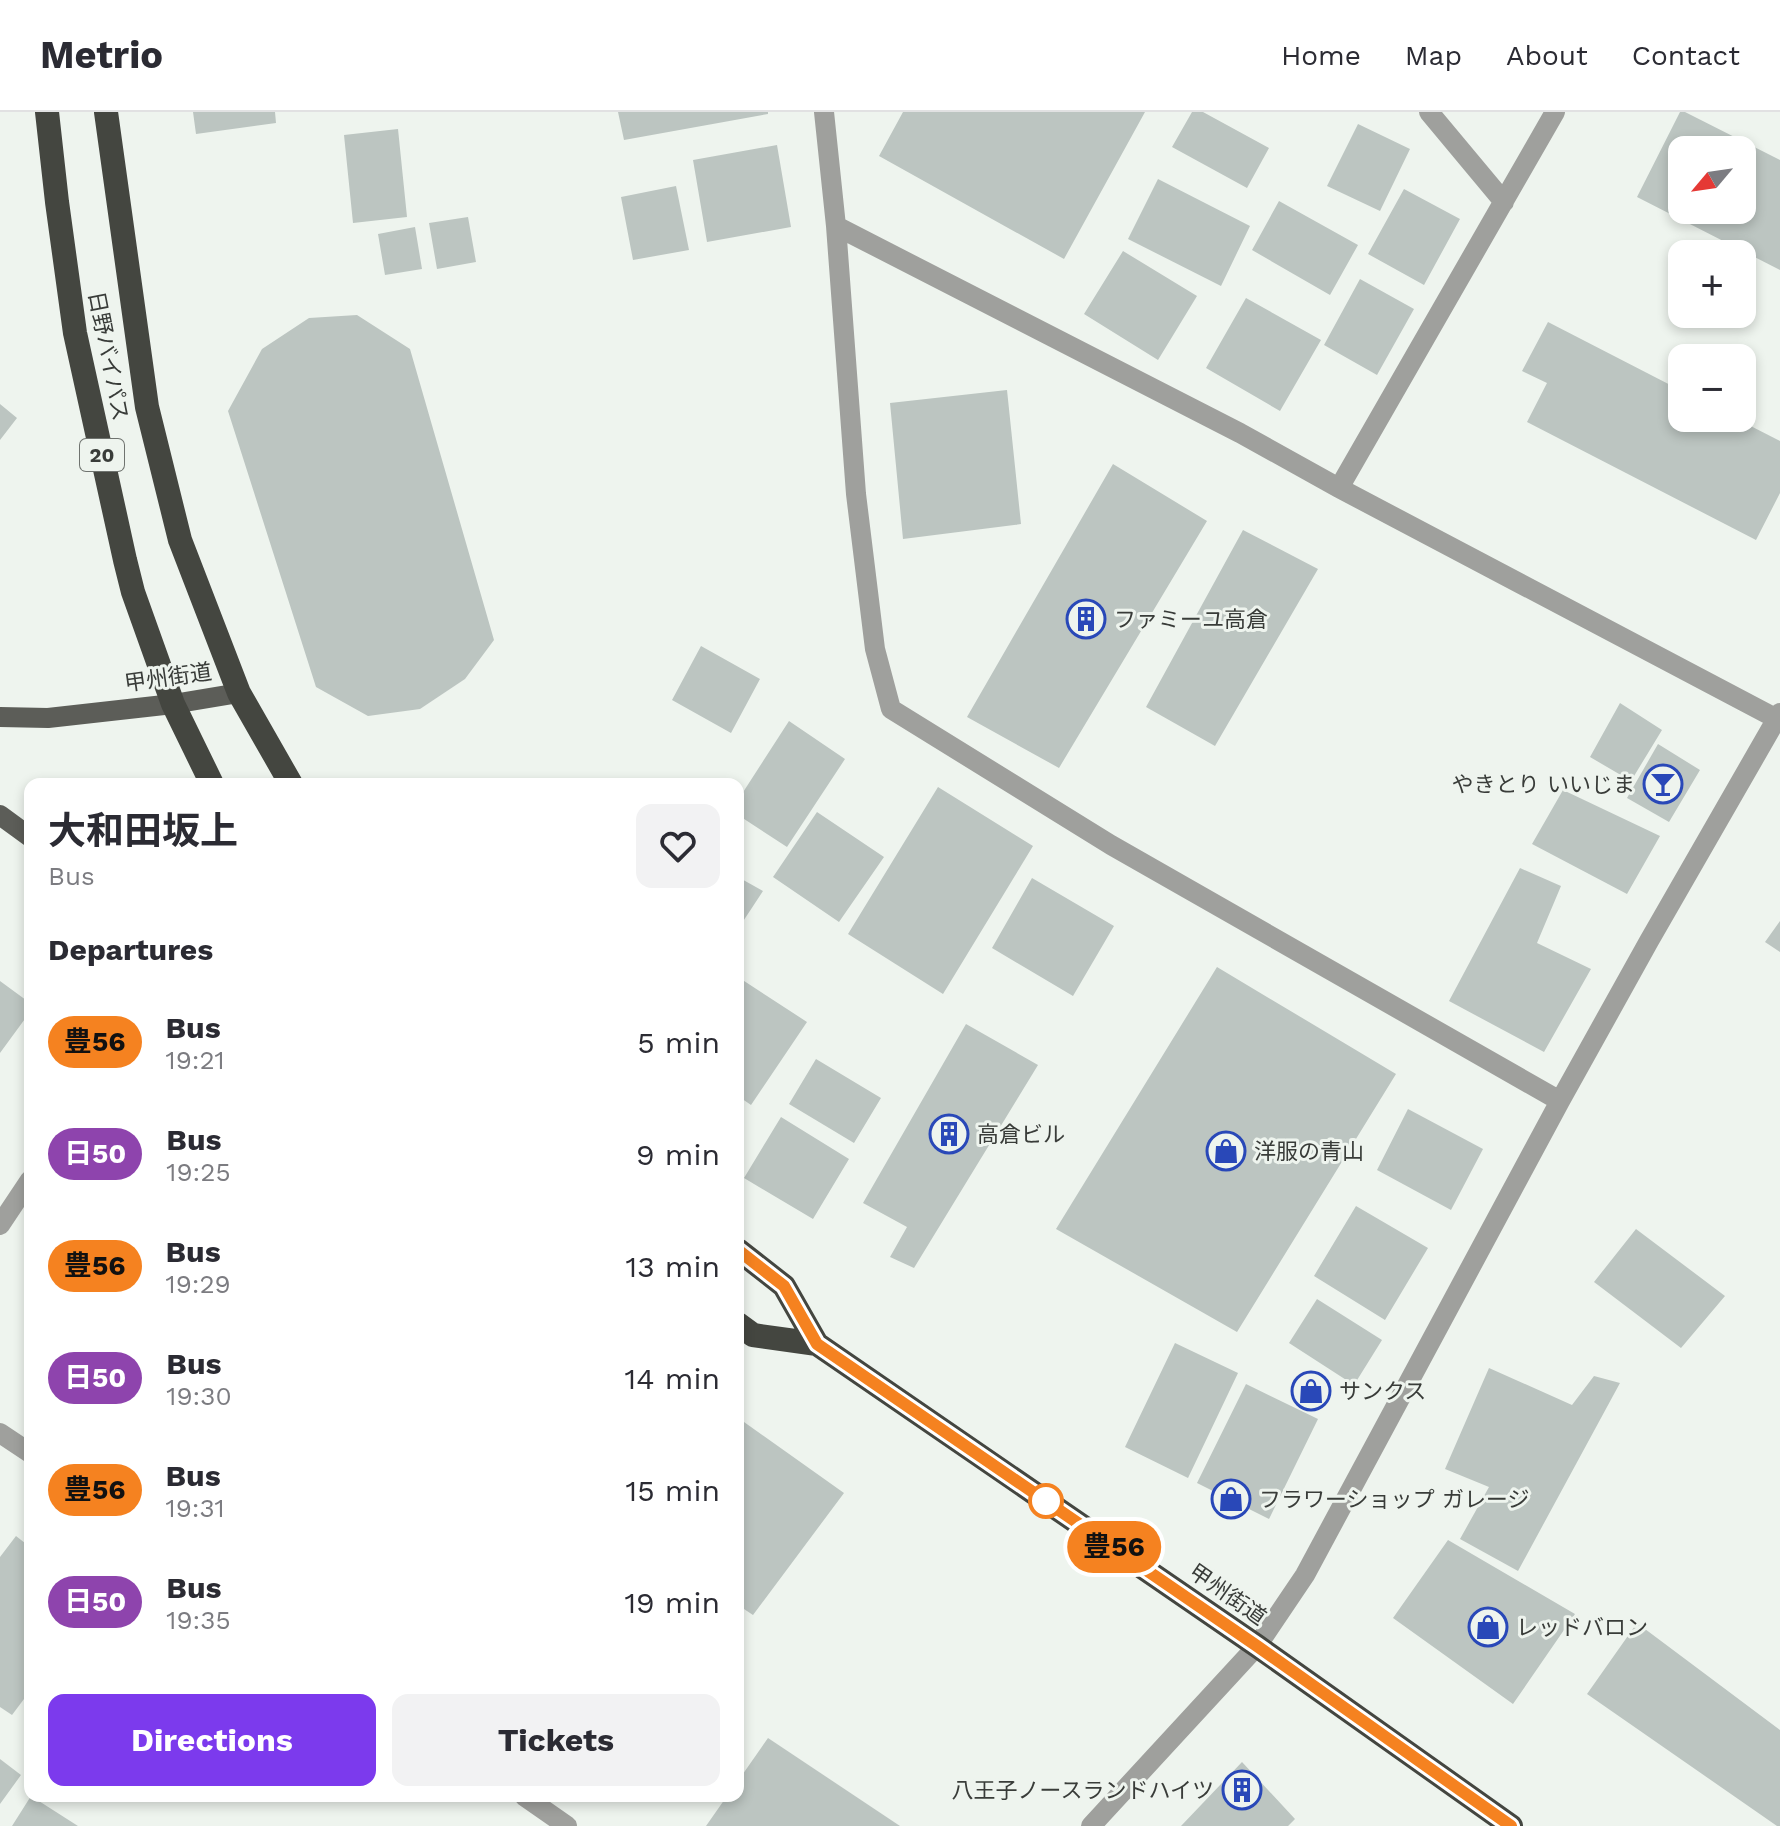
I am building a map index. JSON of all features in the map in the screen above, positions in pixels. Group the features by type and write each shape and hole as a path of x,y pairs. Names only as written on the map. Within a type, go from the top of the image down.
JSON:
{"highway":[{"name":"日野バイパス","path":"47,112 75,333 133,592 173,704 209,778"},
{"name":"日野バイパス","path":"106,112 147,407 180,540 239,693"},
{"name":"甲州街道","path":"239,693 288,778"},
{"name":"甲州街道","path":"744,1255 784,1286 817,1344 1257,1646 1511,1826"},
{"path":"744,1328 753,1335 817,1344"}],"main road":[{"name":"甲州街道","path":"0,717 48,718 239,693"},
{"path":"0,815 24,833"}],"street":[{"path":"824,112 836,226 856,494 875,649 891,709 1111,845 1560,1101"},
{"path":"1429,112 1504,202"},
{"path":"1339,488 1555,112"},
{"path":"836,226 1240,433 1339,488 1779,716 1560,1101 1305,1575 1257,1646 1091,1826"},
{"path":"0,1225 24,1189"},
{"path":"0,1433 24,1449"},
{"path":"533,1802 567,1826"}],"building":[{"path":"193,112 275,112 276,123 196,134"},
{"path":"618,112 768,112 768,114 624,140"},
{"path":"903,112 1145,112 1064,259 879,156"},
{"path":"1192,112 1203,112 1269,148 1247,188 1172,147"},
{"path":"1680,112 1685,112 1732,136 1668,136 1668,213 1637,197"},
{"path":"1358,124 1410,149 1380,211 1327,186"},
{"path":"398,129 407,217 353,223 344,135"},
{"path":"777,145 791,227 707,242 693,160"},
{"path":"1756,148 1780,160 1780,270 1756,258 1756,240 1721,240 1690,224 1756,224"},
{"path":"1158,179 1250,226 1221,286 1128,239"},
{"path":"676,186 689,250 633,260 621,197"},
{"path":"1404,189 1460,219 1424,285 1368,254"},
{"path":"1279,201 1358,245 1330,295 1252,250"},
{"path":"468,217 476,262 437,269 429,223"},
{"path":"415,227 422,269 385,275 378,234"},
{"path":"1123,251 1197,296 1158,360 1084,314"},
{"path":"1360,279 1414,309 1377,375 1324,345"},
{"path":"1246,298 1321,340 1280,411 1206,368"},
{"path":"357,315 410,349 494,640 465,679 420,709 368,716 316,687 228,411 262,349 309,318"},
{"path":"1548,322 1668,384 1668,432 1756,432 1756,429 1780,441 1780,493 1756,540 1527,422 1547,383 1522,371"},
{"path":"1007,390 1021,524 903,539 890,403"},
{"path":"0,404 17,418 0,440"},
{"name":"ファミーユ高倉","path":"1113,464 1207,521 1059,768 967,717"},
{"path":"1243,530 1318,569 1215,746 1146,707"},
{"path":"701,646 760,679 731,733 672,700"},
{"path":"1620,703 1662,730 1631,781 1590,757"},
{"path":"789,721 845,759 787,847 744,819 744,791"},
{"name":"やきとり いいじま","path":"1658,744 1700,770 1669,822 1627,798"},
{"path":"938,787 1033,846 943,994 848,934"},
{"path":"1563,790 1660,836 1627,894 1532,844"},
{"path":"817,812 884,857 839,922 773,877"},
{"path":"1520,868 1561,886 1537,943 1591,969 1544,1052 1449,1001"},
{"path":"1032,878 1114,926 1073,996 992,948"},
{"path":"744,880 763,891 744,920"},
{"path":"1780,921 1780,952 1765,942"},
{"name":"洋服の青山","path":"1217,967 1396,1074 1237,1332 1056,1229"},
{"path":"0,981 24,999 24,1020 0,1053"},
{"path":"744,981 807,1022 751,1105 744,1100"},
{"name":"高倉ビル","path":"966,1024 1038,1065 914,1268 890,1257 907,1227 863,1203"},
{"path":"816,1059 881,1098 854,1143 789,1104"},
{"path":"1408,1109 1483,1149 1451,1210 1377,1170"},
{"path":"781,1117 849,1159 813,1219 744,1178"},
{"path":"1356,1206 1428,1248 1385,1320 1314,1276"},
{"path":"1636,1229 1725,1296 1681,1348 1594,1282"},
{"path":"1317,1299 1382,1340 1354,1385 1289,1343"},
{"path":"1175,1343 1238,1373 1188,1478 1125,1447"},
{"path":"1489,1368 1572,1405 1594,1376 1620,1383 1518,1571 1460,1539 1489,1487 1445,1469"},
{"path":"1246,1384 1318,1419 1269,1519 1197,1483"},
{"path":"744,1422 844,1493 753,1615 744,1609"},
{"path":"16,1536 24,1542 24,1699 12,1715 0,1707 0,1557"},
{"path":"1448,1540 1575,1614 1513,1704 1393,1618"},
{"path":"1637,1623 1780,1730 1780,1826 1587,1694"},
{"path":"768,1738 900,1826 706,1826 723,1802 744,1802 744,1772"},
{"path":"0,1759 21,1775 0,1804"},
{"name":"八王子ノースランドハイツ","path":"1242,1762 1295,1819 1288,1826 1181,1826"},
{"path":"27,1802 40,1802 78,1826 12,1826"}],"bus line":[{"name":"豊56","path":"744,1255 784,1286 817,1344 1257,1646 1511,1826"}],"place":[{"name":"ファミーユ高倉","path":"1086,619"},
{"name":"やきとり いいじま","path":"1663,784"},
{"name":"高倉ビル","path":"949,1134"},
{"name":"洋服の青山","path":"1226,1151"},
{"name":"サンクス","path":"1311,1391"},
{"name":"フラワーショップ ガレージ","path":"1231,1499"},
{"name":"レッドバロン","path":"1488,1627"},
{"name":"八王子ノースランドハイツ","path":"1242,1790"}]}
